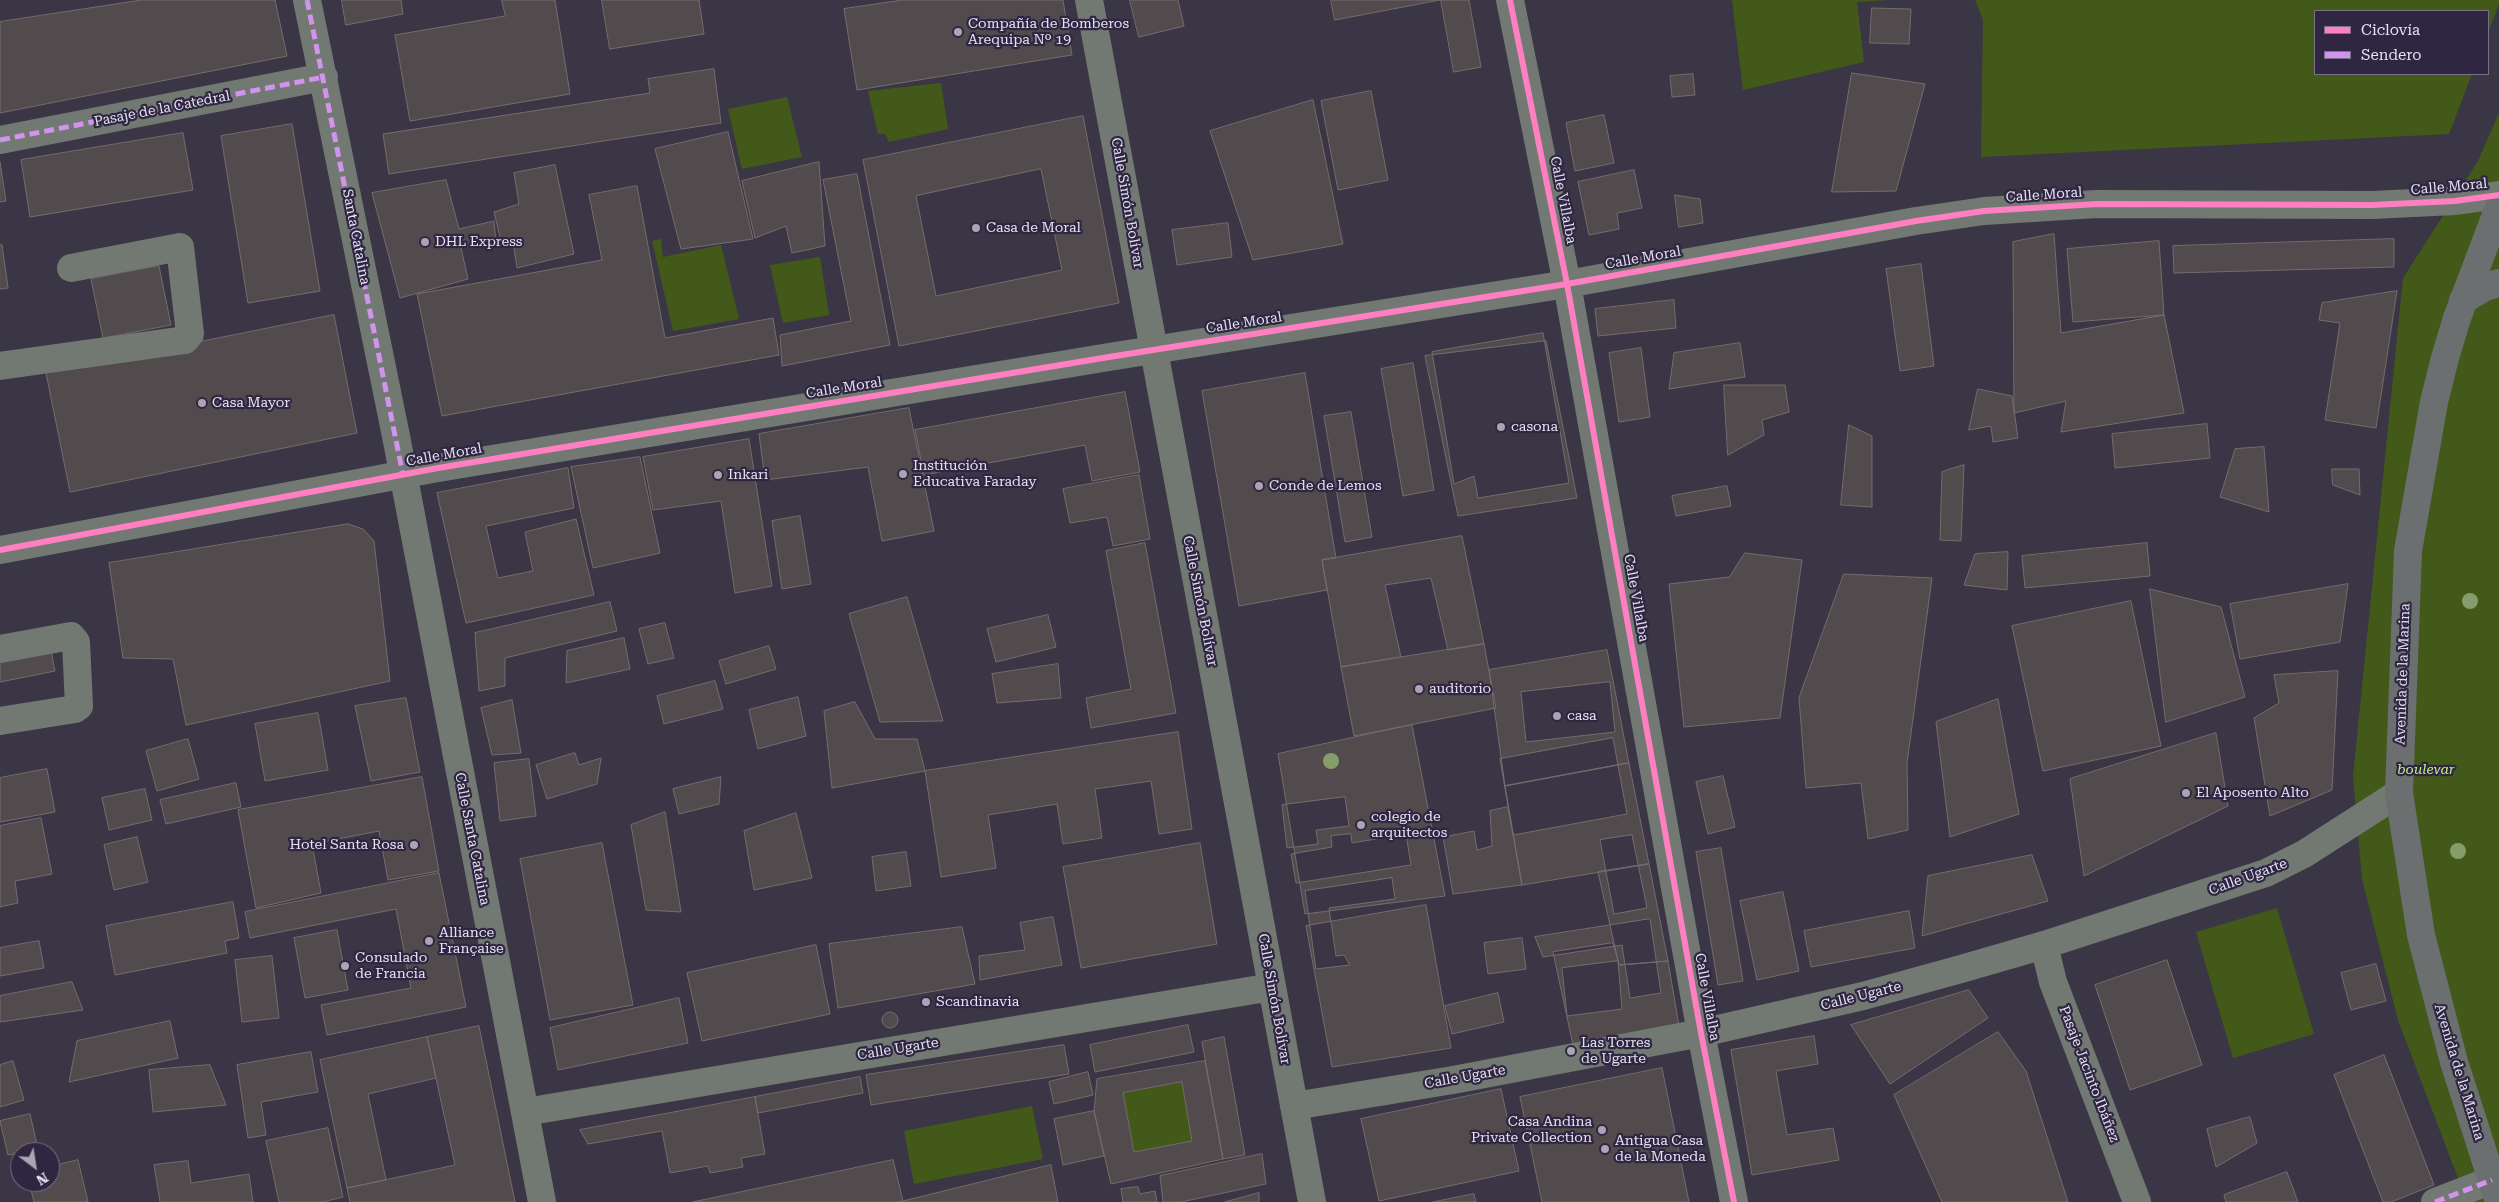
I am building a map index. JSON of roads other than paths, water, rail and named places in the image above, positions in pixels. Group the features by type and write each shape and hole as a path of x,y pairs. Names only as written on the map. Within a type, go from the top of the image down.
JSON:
{"main road":[{"name":"Avenida de la Marina","path":"2496,1191 2454,1062 2421,935 2399,793 2408,550 2434,402 2463,300 2499,207"},
{"path":"2463,300 2485,287 2499,283"}],"street":[{"name":"Santa Catalina","path":"307,0 403,475"},
{"name":"Calle Simón Bolívar","path":"1089,0 1312,1202"},
{"name":"Calle Villalba","path":"1510,0 1567,284 1701,1033 1734,1202"},
{"name":"Pasaje de la Catedral","path":"0,140 324,77"},
{"name":"Calle Moral","path":"0,550 403,475 1154,350 1567,284 1916,221 1984,211 2097,204 2372,205 2455,201 2499,195"},
{"path":"0,366 185,340 190,334 180,247 71,268"},
{"name":"Calle Santa Catalina","path":"403,475 542,1202"},
{"path":"0,649 71,636 76,642 79,706 75,709 0,721"},
{"name":"Calle Ugarte","path":"1294,1106 1453,1080 1701,1033 1863,996 2044,945 2266,873 2304,854 2399,793"},
{"name":"Pasaje Jacinto Ibáñez","path":"2044,945 2054,982 2137,1202"},
{"name":"Calle Ugarte","path":"525,1112 1272,987"},
{"path":"2435,1202 2496,1191"}],"place":[{"name":"Compañía de Bomberos Arequipa Nº 19","path":"958,32"},
{"name":"Casa de Moral","path":"976,228"},
{"name":"DHL Express","path":"425,242"},
{"name":"Casa Mayor","path":"202,403"},
{"name":"casona","path":"1501,427"},
{"name":"Institución Educativa Faraday","path":"903,474"},
{"name":"Inkari","path":"718,475"},
{"name":"Conde de Lemos","path":"1259,486"},
{"name":"auditorio","path":"1419,689"},
{"name":"casa","path":"1557,716"},
{"name":"El Aposento Alto","path":"2186,793"},
{"name":"colegio de arquitectos","path":"1361,825"},
{"name":"Hotel Santa Rosa","path":"414,845"},
{"name":"Alliance Française","path":"429,941"},
{"name":"Consulado de Francia","path":"345,966"},
{"name":"Scandinavia","path":"926,1002"},
{"name":"Las Torres de Ugarte","path":"1571,1051"},
{"name":"Casa Andina Private Collection","path":"1602,1130"},
{"name":"Antigua Casa de la Moneda","path":"1605,1149"}],"park label":[{"name":"boulevar","path":"2426,770"}]}
